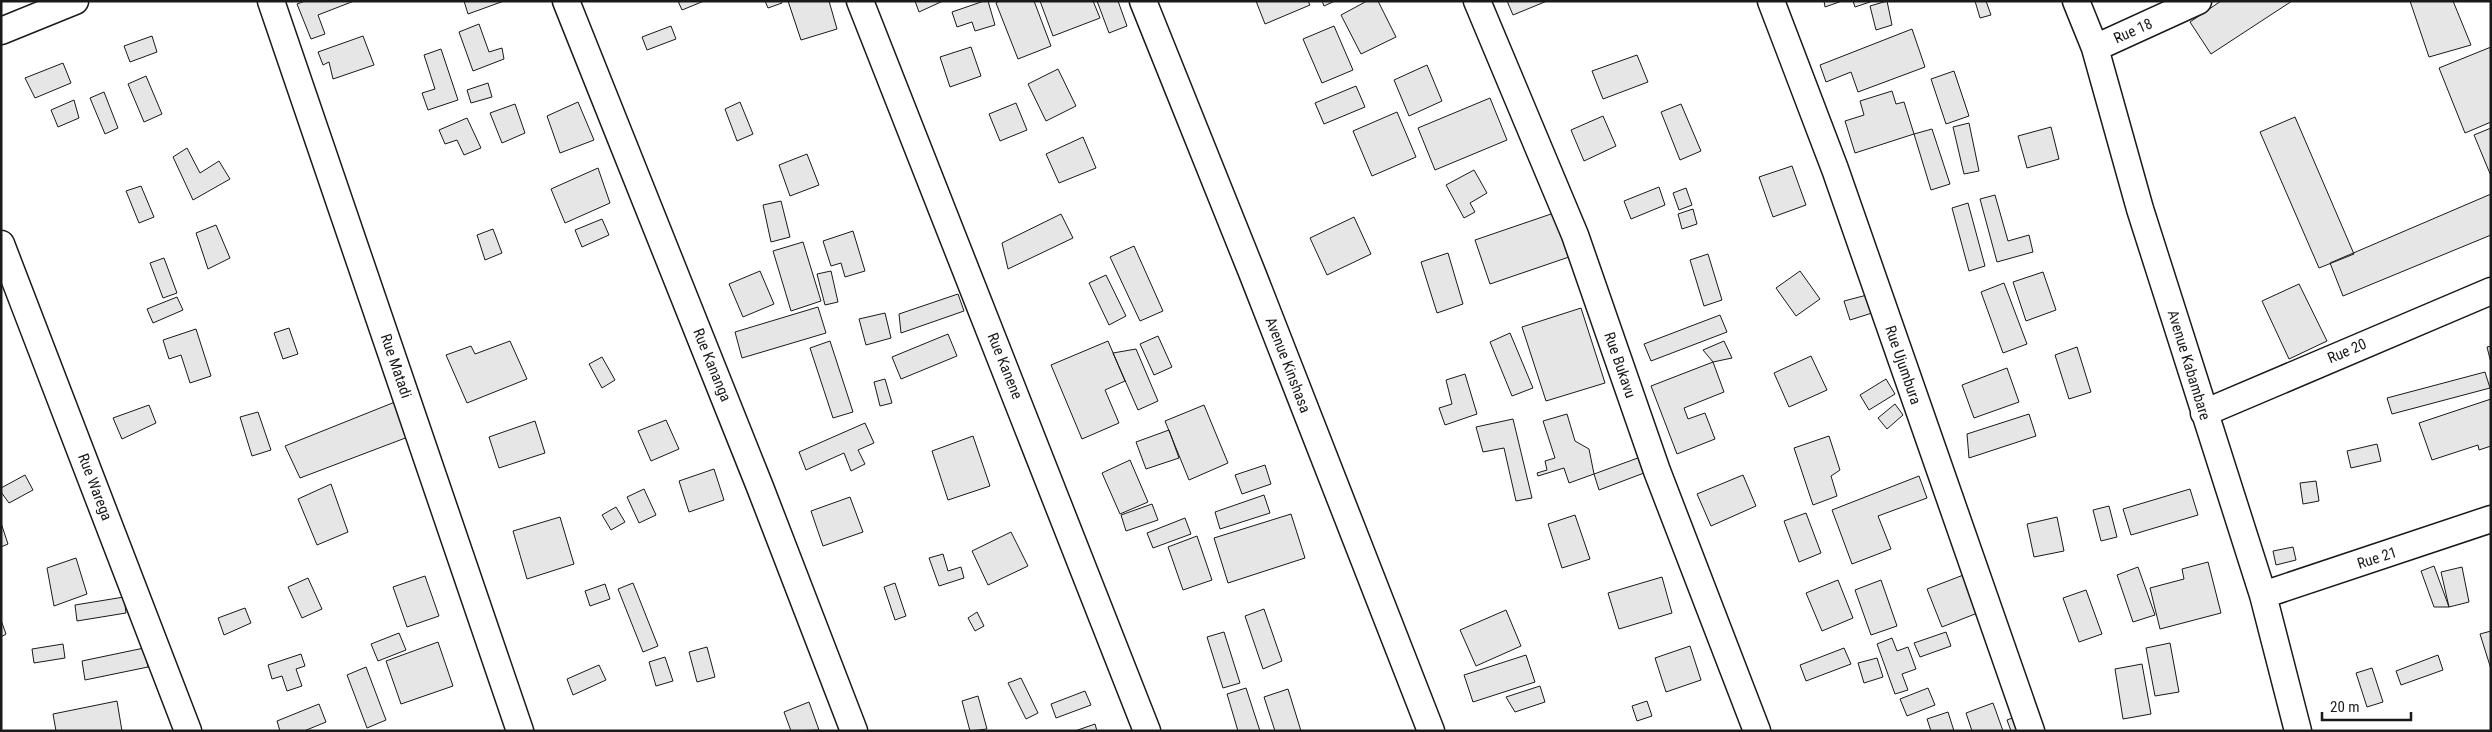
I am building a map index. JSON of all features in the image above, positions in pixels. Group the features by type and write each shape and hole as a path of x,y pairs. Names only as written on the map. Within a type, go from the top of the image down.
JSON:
{"street":[{"name":"Rue Matadi","path":"272,1 520,731"},
{"name":"Rue Kananga","path":"566,1 760,487 854,731"},
{"name":"Rue Kanene","path":"860,1 1147,731"},
{"name":"Avenue Kinshasa","path":"1143,1 1253,275 1431,731"},
{"name":"Rue Bukavu","path":"1477,1 1575,235 1657,471 1757,731"},
{"name":"Rue Ujumbura","path":"1771,1 1835,169 2031,731"},
{"name":"Avenue Kabambare","path":"2076,1 2095,48 2140,209 2263,595 2298,731"},
{"name":"Rue 18","path":"2095,48 2198,1"},
{"path":"1,31 66,3"},
{"name":"Rue Warega","path":"1,244 188,731"},
{"name":"Rue 20","path":"2204,412 2491,291"},
{"name":"Rue 21","path":"2263,595 2491,519"}],"building":[{"path":"305,1 354,1 318,15 325,34 311,39 297,4"},
{"path":"464,1 504,1 468,14"},
{"path":"678,1 704,1 682,10"},
{"path":"765,1 781,1 782,3 768,8"},
{"path":"788,1 829,1 837,29 801,40"},
{"path":"915,1 943,1 919,12"},
{"path":"988,1 995,25 975,31 972,22 957,27 952,12"},
{"path":"999,1 1034,1 1051,46 1018,59 996,3"},
{"path":"1040,1 1093,1 1100,18 1053,36"},
{"path":"1097,1 1118,1 1127,26 1109,33"},
{"path":"1256,1 1308,1 1310,5 1265,24"},
{"path":"1322,1 1335,1 1324,6"},
{"path":"1367,1 1378,1 1396,37 1361,54 1341,15"},
{"path":"1507,1 1547,1 1513,15"},
{"path":"1824,1 1842,1 1825,7"},
{"path":"1853,1 1873,1 1855,7"},
{"path":"1887,1 1892,25 1876,30 1870,6"},
{"path":"1975,1 1986,1 1991,15 1980,18"},
{"path":"2221,1 2292,1 2211,54 2190,22"},
{"path":"2410,1 2453,1 2471,45 2429,57"},
{"path":"479,24 489,52 502,48 504,59 473,71 459,32"},
{"path":"671,26 676,39 647,50 642,37"},
{"path":"1334,26 1353,70 1322,83 1303,39"},
{"path":"1912,29 1925,67 1858,92 1851,72 1826,82 1820,65"},
{"path":"152,36 157,52 130,62 124,46"},
{"path":"363,36 374,65 333,79 329,62 323,65 318,52"},
{"path":"971,47 981,76 950,87 940,57"},
{"path":"2491,47 2491,122 2465,133 2439,68"},
{"path":"441,49 458,100 428,110 422,93 435,89 424,55"},
{"path":"1637,55 1648,82 1603,99 1592,71"},
{"path":"63,63 71,83 35,98 25,78"},
{"path":"1427,65 1442,101 1409,116 1394,80"},
{"path":"1058,69 1076,106 1046,121 1028,84"},
{"path":"1954,71 1969,116 1946,124 1931,79"},
{"path":"146,76 162,114 144,122 128,84"},
{"path":"488,83 492,97 471,103 467,90"},
{"path":"1356,86 1365,107 1324,124 1315,103"},
{"path":"1892,91 1896,104 1904,102 1914,134 1855,153 1845,121 1864,115 1860,101"},
{"path":"104,92 118,128 105,134 90,98"},
{"path":"1490,98 1507,140 1435,170 1418,128"},
{"path":"74,100 79,118 58,127 51,110"},
{"path":"578,102 594,140 560,153 547,116"},
{"path":"740,102 753,134 737,141 725,109"},
{"path":"1016,103 1027,130 1000,141 989,114"},
{"path":"515,104 525,133 502,143 490,113"},
{"path":"1681,104 1701,151 1680,160 1661,112"},
{"path":"1397,112 1416,157 1372,176 1353,131"},
{"path":"1603,116 1616,146 1584,161 1571,130"},
{"path":"2295,117 2354,254 2319,268 2260,132"},
{"path":"467,118 481,148 464,155 457,140 445,144 439,130"},
{"path":"1969,123 1979,171 1964,174 1953,127"},
{"path":"2051,127 2059,159 2027,168 2018,136"},
{"path":"2491,128 2491,176 2474,135"},
{"path":"1932,129 1950,184 1931,190 1914,134"},
{"path":"1083,137 1096,168 1059,183 1046,154"},
{"path":"187,148 200,173 219,161 230,179 193,200 173,157"},
{"path":"807,154 819,185 790,196 779,165"},
{"path":"1792,166 1806,205 1773,217 1759,177"},
{"path":"598,168 610,203 565,223 551,189"},
{"path":"1474,170 1487,193 1470,203 1475,212 1464,218 1446,185"},
{"path":"141,186 154,217 139,223 126,191"},
{"path":"1659,187 1665,205 1631,219 1624,201"},
{"path":"1686,188 1692,205 1679,210 1673,193"},
{"path":"2491,194 2491,235 2343,296 2330,263"},
{"path":"1995,195 2008,241 2029,235 2033,252 1997,262 1980,199"},
{"path":"781,201 790,237 771,242 763,205"},
{"path":"1968,203 1985,266 1969,271 1952,208"},
{"path":"1693,209 1697,224 1682,229 1678,214"},
{"path":"1554,213 1569,257 1490,284 1475,240"},
{"path":"1061,214 1073,238 1008,269 1002,243"},
{"path":"1354,217 1371,254 1327,275 1310,238"},
{"path":"602,219 609,235 582,247 575,230"},
{"path":"216,225 230,258 208,269 196,233"},
{"path":"493,229 502,253 485,260 477,235"},
{"path":"853,231 865,271 845,277 841,263 831,266 823,241"},
{"path":"803,242 821,301 791,311 773,251"},
{"path":"1134,246 1163,311 1140,321 1110,257"},
{"path":"1448,253 1463,304 1437,313 1421,262"},
{"path":"1708,254 1722,300 1704,306 1690,260"},
{"path":"164,258 177,293 163,298 150,263"},
{"path":"760,271 774,304 743,317 729,284"},
{"path":"831,271 838,302 825,305 817,274"},
{"path":"1800,271 1820,299 1796,316 1776,288"},
{"path":"2043,272 2056,310 2026,321 2013,282"},
{"path":"1106,275 1126,316 1109,325 1089,283"},
{"path":"2004,283 2027,344 2003,353 1981,292"},
{"path":"2299,284 2327,341 2289,359 2262,301"},
{"path":"958,294 964,311 901,333 899,314"},
{"path":"1867,295 1872,313 1850,320 1844,301"},
{"path":"177,297 183,310 153,323 147,309"},
{"path":"818,307 826,333 742,358 735,332"},
{"path":"1581,308 1605,383 1546,401 1522,327"},
{"path":"885,313 891,338 866,345 859,319"},
{"path":"1720,315 1727,332 1651,361 1644,344"},
{"path":"289,328 298,354 283,359 274,333"},
{"path":"196,329 211,376 190,383 181,355 169,359 163,340"},
{"path":"1510,333 1533,388 1512,396 1490,342"},
{"path":"948,334 957,356 901,379 892,357"},
{"path":"1158,336 1172,367 1154,375 1140,344"},
{"path":"510,341 527,379 467,403 446,355 471,346 475,354"},
{"path":"830,341 853,412 833,418 810,348"},
{"path":"1108,341 1125,381 1105,390 1119,423 1082,439 1051,365"},
{"path":"1724,341 1732,358 1713,362 1703,350"},
{"path":"2491,346 2491,363 2487,347"},
{"path":"2077,347 2091,392 2069,399 2055,355"},
{"path":"1136,349 1158,401 1138,410 1113,353"},
{"path":"1811,356 1827,390 1789,407 1774,373"},
{"path":"602,357 615,380 602,388 589,364"},
{"path":"1713,362 1724,392 1684,408 1688,419 1705,413 1715,439 1677,454 1651,386"},
{"path":"2007,368 2019,402 1974,418 1962,385"},
{"path":"2485,372 2490,388 2392,414 2387,398"},
{"path":"1465,374 1477,414 1445,425 1439,408 1452,404 1446,380"},
{"path":"885,379 892,403 880,406 874,382"},
{"path":"1886,379 1895,394 1869,410 1860,395"},
{"path":"2491,399 2491,446 2479,450 2478,445 2432,460 2419,423"},
{"path":"395,402 408,437 300,478 285,446"},
{"path":"1895,404 1903,415 1887,429 1878,418"},
{"path":"149,405 156,423 122,439 113,418"},
{"path":"1204,405 1228,463 1189,480 1165,421"},
{"path":"258,412 271,450 252,456 240,417"},
{"path":"1567,414 1575,441 1589,449 1594,474 1569,483 1564,468 1538,476 1537,473 1547,470 1545,461 1555,458 1543,421"},
{"path":"2029,414 2036,436 1969,458 1967,434"},
{"path":"1513,419 1532,498 1516,501 1504,448 1483,452 1476,427"},
{"path":"666,420 679,449 651,461 638,431"},
{"path":"535,421 545,453 499,468 489,437"},
{"path":"865,423 874,443 858,450 865,464 851,471 844,453 806,470 799,452"},
{"path":"1169,430 1179,458 1146,469 1136,442"},
{"path":"973,436 990,486 948,500 932,451"},
{"path":"1829,436 1840,470 1831,476 1837,496 1813,505 1794,448"},
{"path":"2377,444 2381,461 2351,468 2347,451"},
{"path":"1646,455 1652,470 1599,490 1594,474"},
{"path":"1130,460 1148,502 1120,514 1102,473"},
{"path":"1265,465 1271,484 1242,494 1235,475"},
{"path":"714,469 724,500 689,512 679,481"},
{"path":"25,475 33,490 9,503 1,492 1,488"},
{"path":"1743,475 1756,506 1711,526 1697,494"},
{"path":"1919,476 1927,498 1878,516 1891,549 1852,564 1832,510"},
{"path":"2316,481 2319,501 2303,504 2300,483"},
{"path":"331,484 348,532 317,545 298,499"},
{"path":"644,489 656,515 639,523 627,497"},
{"path":"2190,489 2198,515 2131,535 2123,509"},
{"path":"1264,495 1270,513 1220,529 1215,512"},
{"path":"850,497 863,532 823,546 811,511"},
{"path":"1152,504 1158,520 1126,531 1121,515"},
{"path":"2109,506 2117,537 2101,541 2093,510"},
{"path":"616,507 625,522 611,530 602,515"},
{"path":"1806,513 1821,553 1799,562 1784,521"},
{"path":"1291,514 1305,558 1228,583 1214,538"},
{"path":"1575,515 1590,559 1562,568 1548,524"},
{"path":"560,517 574,564 527,579 513,531"},
{"path":"2057,517 2064,551 2034,557 2027,524"},
{"path":"1185,518 1191,534 1153,548 1147,533"},
{"path":"1,523 8,544 1,547"},
{"path":"1011,532 1028,566 988,585 972,551"},
{"path":"1197,536 1212,580 1183,590 1168,547"},
{"path":"2293,547 2296,560 2276,565 2273,551"},
{"path":"943,554 948,571 961,567 964,578 939,586 929,558"},
{"path":"76,558 87,594 54,606 47,568"},
{"path":"2208,562 2221,613 2160,629 2150,588 2184,579 2182,569"},
{"path":"2434,566 2449,607 2434,607 2421,571"},
{"path":"2138,567 2155,615 2133,622 2117,575"},
{"path":"2462,567 2469,602 2449,607 2441,572"},
{"path":"1966,574 1980,612 1942,627 1927,589"},
{"path":"425,576 439,616 407,627 393,587"},
{"path":"1662,577 1672,613 1619,629 1608,593"},
{"path":"308,578 322,609 302,618 288,587"},
{"path":"1838,580 1853,618 1822,631 1806,593"},
{"path":"1881,580 1897,626 1871,635 1855,590"},
{"path":"633,583 658,646 643,652 618,589"},
{"path":"895,583 906,616 895,620 884,587"},
{"path":"605,584 610,599 590,606 585,591"},
{"path":"2086,590 2102,634 2079,642 2063,598"},
{"path":"124,597 126,613 77,621 75,605"},
{"path":"245,608 251,623 224,635 218,618"},
{"path":"1264,609 1282,661 1263,669 1245,616"},
{"path":"1506,610 1521,646 1476,666 1460,630"},
{"path":"977,612 984,626 975,631 968,618"},
{"path":"1,620 6,634 1,637"},
{"path":"2491,631 2491,669 2480,634"},
{"path":"1224,632 1240,683 1223,688 1207,637"},
{"path":"1946,632 1951,646 1920,657 1914,643"},
{"path":"399,633 406,650 378,661 371,644"},
{"path":"1892,638 1897,651 1908,647 1916,669 1902,674 1908,690 1895,694 1877,644"},
{"path":"438,642 453,686 401,704 386,661"},
{"path":"2170,643 2179,692 2155,696 2146,648"},
{"path":"63,644 65,658 34,663 32,649"},
{"path":"1690,646 1701,680 1666,692 1655,658"},
{"path":"707,647 715,677 697,682 689,652"},
{"path":"144,648 148,667 85,680 82,661"},
{"path":"1844,648 1851,664 1806,681 1800,665"},
{"path":"301,654 305,666 296,669 302,686 287,691 282,676 272,679 268,665"},
{"path":"1526,655 1535,682 1473,702 1464,675"},
{"path":"2438,655 2443,670 2401,685 2396,671"},
{"path":"665,657 673,681 656,686 649,662"},
{"path":"1877,658 1883,677 1864,683 1858,663"},
{"path":"2142,664 2151,714 2123,719 2115,669"},
{"path":"599,665 606,680 573,695 567,679"},
{"path":"366,667 386,720 367,728 347,675"},
{"path":"2372,668 2383,702 2367,707 2356,673"},
{"path":"1021,678 1038,713 1026,719 1008,683"},
{"path":"1540,686 1545,702 1515,712 1506,697"},
{"path":"1246,688 1260,731 1238,731 1227,694"},
{"path":"1928,688 1935,705 1907,716 1900,699"},
{"path":"1288,689 1301,731 1275,731 1264,697"},
{"path":"1085,691 1091,705 1056,718 1051,704"},
{"path":"978,696 987,729 970,731 962,701"},
{"path":"117,701 122,731 56,731 53,714"},
{"path":"1647,701 1652,716 1637,721 1632,706"},
{"path":"809,702 819,730 791,731 784,712"},
{"path":"1993,703 2003,731 1972,731 1966,713"},
{"path":"319,704 326,722 304,731 280,731 277,721"},
{"path":"1948,712 1954,731 1931,731 1927,719"},
{"path":"2020,715 2026,731 2011,731 2007,720"},
{"path":"1095,724 1097,731 1075,731"}]}
